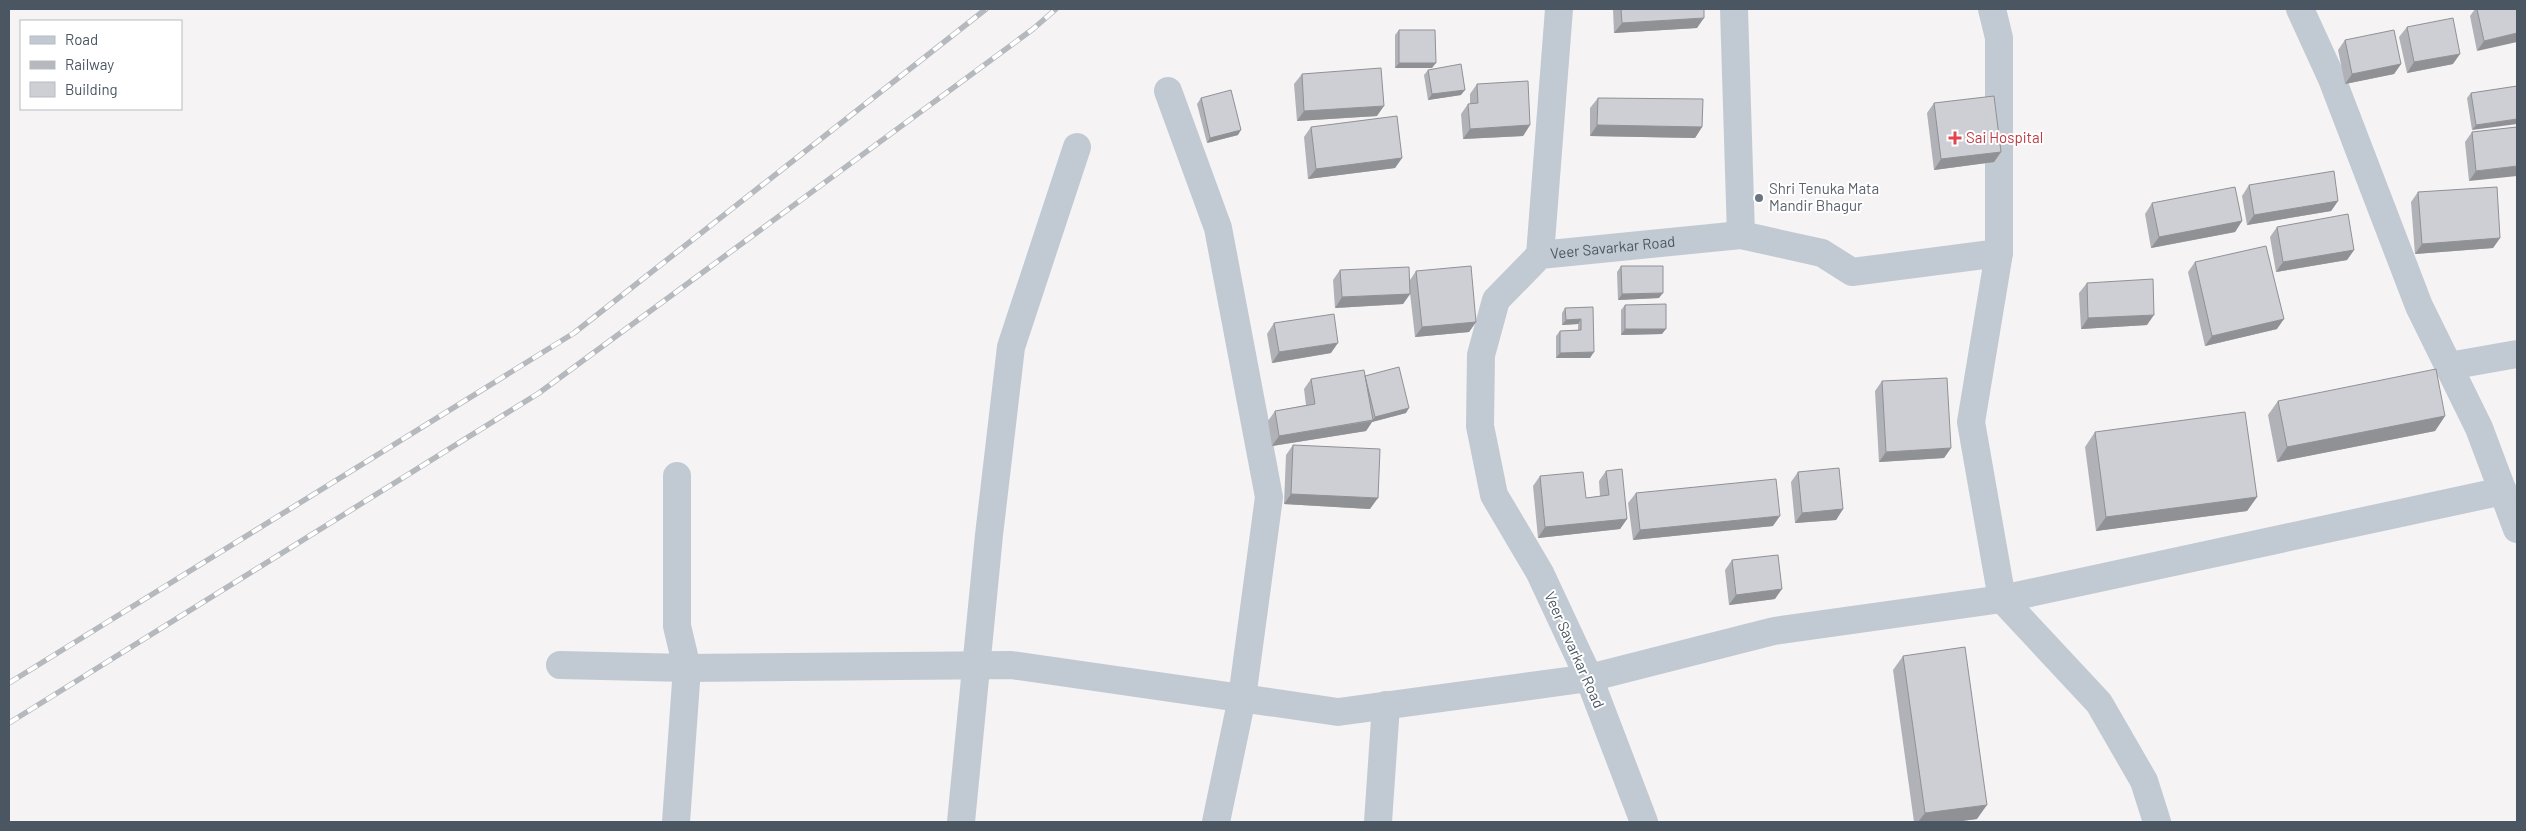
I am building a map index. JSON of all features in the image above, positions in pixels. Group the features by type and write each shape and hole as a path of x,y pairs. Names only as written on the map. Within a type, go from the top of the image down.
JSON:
{"street":[{"path":"1540,255 1559,9"},
{"path":"1734,9 1741,235"},
{"path":"1992,9 1999,38 1999,253 1971,422 2002,600 2099,703 2144,781 2158,822"},
{"path":"2300,9 2332,79 2419,306 2479,428 2517,529"},
{"path":"1168,91 1218,228 1269,497 1242,698 1216,822"},
{"path":"961,822 989,534 1011,347 1077,147"},
{"name":"Veer Savarkar Road","path":"1644,822 1589,678 1540,573 1494,495 1480,426 1481,355 1496,300 1540,255 1741,235 1822,253 1852,272 1999,253"},
{"path":"2449,366 2517,354"},
{"path":"676,822 687,668 677,626 677,476"},
{"path":"560,665 687,668 1011,665 1338,712 1589,678 1774,631 2002,600 2503,491"},
{"path":"1378,822 1386,705"}],"building":[{"path":"1621,9 1704,9 1704,18 1622,23"},
{"path":"2477,9 2517,9 2517,33 2484,41"},
{"path":"2453,18 2460,54 2414,62 2407,27"},
{"path":"1399,30 1435,30 1436,63 1399,63"},
{"path":"2394,30 2401,64 2352,74 2345,40"},
{"path":"1461,64 1465,90 1432,94 1428,70"},
{"path":"1381,68 1384,106 1304,111 1302,74"},
{"path":"1528,81 1530,125 1470,129 1468,104 1478,103 1477,84"},
{"path":"2517,86 2517,119 2476,125 2471,93"},
{"path":"1231,90 1241,130 1210,138 1201,98"},
{"path":"1994,96 2001,152 1941,159 1934,103"},
{"path":"1598,98 1703,99 1702,127 1597,125"},
{"path":"1397,116 1402,158 1316,169 1311,127"},
{"path":"2517,127 2517,166 2476,171 2472,132"},
{"path":"2334,171 2338,201 2254,215 2249,185"},
{"path":"2235,187 2242,221 2159,237 2152,203"},
{"path":"2497,187 2500,238 2422,244 2418,192"},
{"path":"2348,214 2354,250 2283,262 2277,227"},
{"path":"2266,246 2284,319 2212,336 2195,262"},
{"path":"1471,266 1476,322 1422,327 1416,271"},
{"path":"1621,266 1663,266 1663,293 1622,294"},
{"path":"1409,267 1410,294 1342,297 1340,270"},
{"path":"2153,279 2154,315 2088,318 2087,283"},
{"path":"1666,304 1666,329 1625,329 1625,305"},
{"path":"1593,307 1594,352 1560,353 1560,331 1581,330 1581,319 1566,320 1565,308"},
{"path":"1334,314 1338,343 1279,352 1274,323"},
{"path":"1399,367 1409,408 1375,417 1365,376"},
{"path":"2436,369 2445,416 2287,447 2278,401"},
{"path":"1364,370 1373,420 1279,436 1275,411 1315,404 1311,379"},
{"path":"1947,378 1951,448 1886,452 1882,381"},
{"path":"2245,412 2257,497 2106,517 2095,432"},
{"path":"1293,445 1380,449 1378,498 1291,494"},
{"path":"1839,468 1843,509 1802,513 1798,472"},
{"path":"1622,469 1627,519 1545,527 1540,476 1583,472 1586,498 1609,495 1606,471"},
{"path":"1776,479 1780,516 1640,530 1636,493"},
{"path":"1778,555 1782,589 1736,595 1732,560"},
{"path":"1965,647 1987,805 1925,813 1903,656"}],"railway":[{"path":"9,683 574,333 986,9"},
{"path":"9,723 539,393 1033,29 1056,9"}],"place":[{"name":"Sai Hospital","path":"1955,138"},
{"name":"Shri Tenuka Mata Mandir Bhagur","path":"1759,198"}]}
